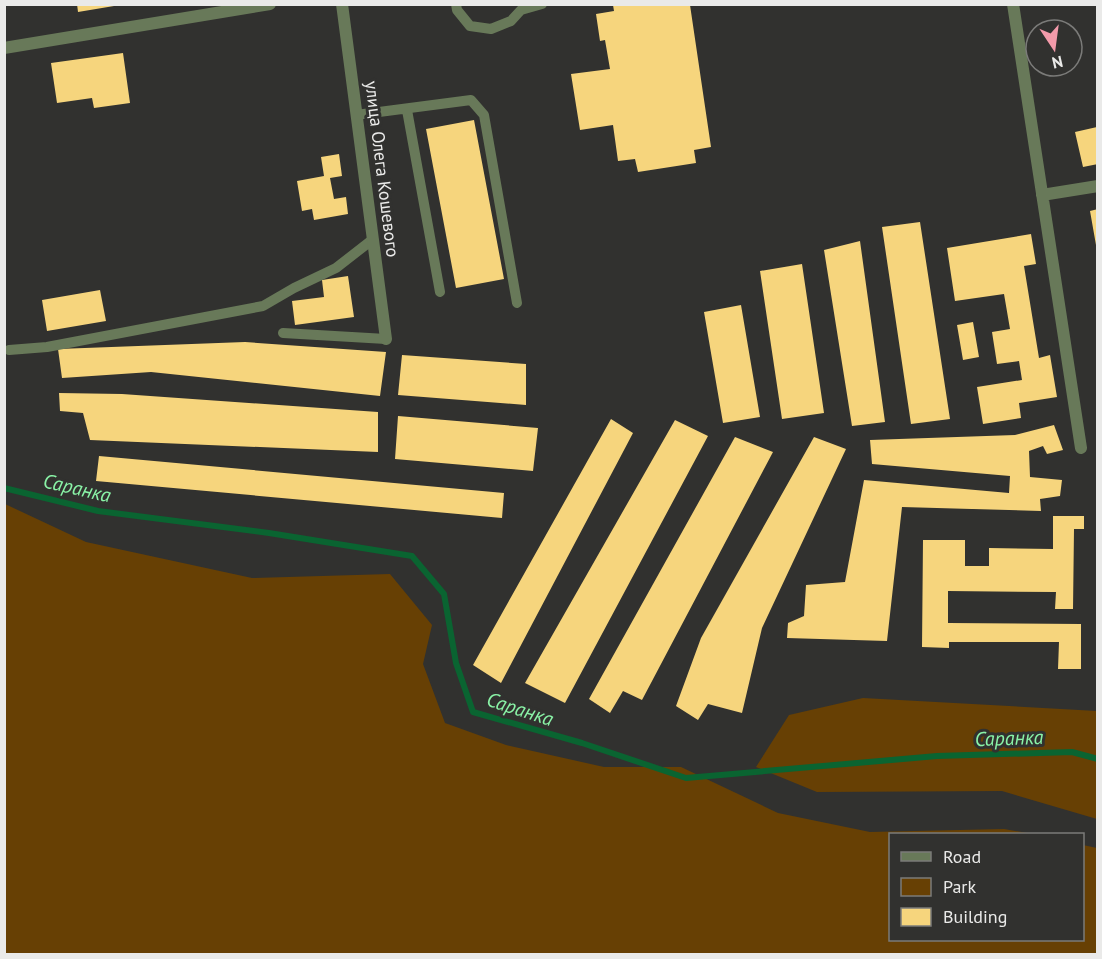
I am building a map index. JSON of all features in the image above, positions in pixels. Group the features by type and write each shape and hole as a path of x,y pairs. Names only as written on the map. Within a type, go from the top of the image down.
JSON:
{"street":[{"path":"4,48 270,4"},
{"name":"улица Олега Кошевого","path":"342,4 386,339"},
{"path":"1013,4 1081,448"},
{"path":"1042,195 1098,186"}],"lane":[{"path":"456,4 457,10 470,26 491,29 511,21 521,10 542,4"},
{"path":"356,115 471,100 484,115 517,303"},
{"path":"407,110 440,292"},
{"path":"9,350 47,347 263,306 336,268 372,240"},
{"path":"283,333 386,339"}],"green space":[{"path":"5,504 86,542 252,578 390,574 432,625 423,664 445,723 506,745 604,767 681,767 778,813 870,832 1004,829 1027,833 889,833 889,941 1084,941 1084,845 1097,848 1097,954 5,954"},
{"path":"863,698 1097,711 1097,819 1002,791 817,792 756,767 789,715"}],"building":[{"path":"77,4 114,4 114,6 78,12"},
{"path":"613,5 690,5 711,147 694,150 696,163 638,172 635,159 618,161 613,125 580,130 571,74 610,69 605,40 600,41 596,14 614,11"},
{"path":"123,53 130,103 94,108 92,98 57,103 51,63"},
{"path":"474,120 504,279 456,288 426,129"},
{"path":"1097,127 1098,164 1083,167 1075,132"},
{"path":"339,154 342,176 330,178 334,199 346,197 348,214 314,220 312,209 302,211 297,181 324,176 321,157"},
{"path":"1098,209 1098,245 1096,245 1090,211"},
{"path":"920,222 950,419 911,424 882,227"},
{"path":"1031,234 1036,264 1024,266 1039,358 1050,355 1057,397 1019,403 1021,418 983,424 977,387 1022,380 1019,361 997,364 992,332 1010,329 1004,294 955,301 947,248"},
{"path":"860,241 885,422 852,426 824,250"},
{"path":"802,264 824,413 782,419 760,271"},
{"path":"348,276 354,317 295,325 292,301 324,297 322,280"},
{"path":"100,290 106,321 47,331 42,300"},
{"path":"741,305 760,417 723,423 704,312"},
{"path":"973,322 979,357 963,360 957,325"},
{"path":"245,342 386,352 380,396 151,372 62,378 58,349"},
{"path":"402,355 526,364 526,405 398,395"},
{"path":"59,393 122,394 378,412 378,452 90,440 83,413 60,411"},
{"path":"398,416 538,428 533,471 395,459"},
{"path":"611,419 633,433 501,683 473,665"},
{"path":"675,420 708,436 565,703 525,683"},
{"path":"1054,425 1063,450 1047,454 1043,446 1029,451 1030,477 1062,480 1060,496 1040,499 1041,511 902,507 887,641 787,638 788,623 804,616 806,585 845,582 864,480 1009,493 1010,476 872,464 870,440 1015,435"},
{"path":"735,437 773,452 642,700 623,691 610,713 589,699"},
{"path":"814,437 846,449 762,628 742,713 708,704 698,720 676,706 701,638"},
{"path":"99,456 504,493 502,518 96,481"},
{"path":"1053,516 1084,516 1084,529 1074,529 1073,609 1055,609 1056,592 948,591 948,623 1081,624 1081,669 1058,669 1059,642 949,642 949,648 922,647 923,540 965,540 965,566 989,566 989,548 1053,549"}],"waterway":[{"name":"Саранка","path":"4,488 98,511 269,533 412,556 444,594 456,663 473,712 582,743 686,778 937,756 1072,752 1098,759"}]}
